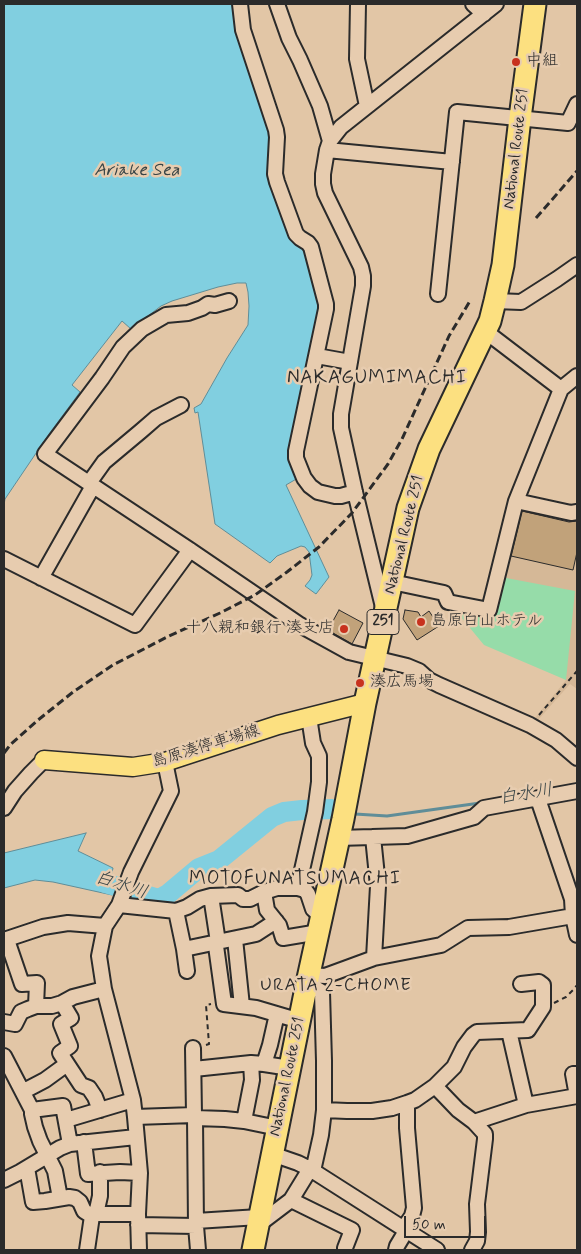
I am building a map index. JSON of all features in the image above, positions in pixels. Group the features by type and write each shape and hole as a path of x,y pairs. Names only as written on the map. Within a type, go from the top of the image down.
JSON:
{"highway":[{"name":"National Route 251","path":"253,1250 374,659 408,508 428,449 490,321 495,301 503,265 535,4"}],"main road":[{"name":"島原湊停車場線","path":"44,760 133,767 166,762 278,725 365,703"}],"street":[{"path":"240,4 243,30 276,130 275,174 277,182 296,234 311,247 326,304 296,458 304,478 318,492 335,496 355,492"},
{"path":"277,4 289,38 320,106 328,145 323,174 325,192 361,267 363,276 363,286 341,414 341,428 385,613"},
{"path":"358,4 357,59 367,106"},
{"path":"328,145 341,127 367,106 476,6 496,4"},
{"path":"438,294 457,112 568,123 577,104"},
{"path":"328,145 452,162"},
{"path":"495,301 521,302 577,265"},
{"path":"229,301 215,305 208,304 188,313 166,314 142,329 123,347 45,454 300,625 349,652 407,666 439,685 530,725 556,740 577,758"},
{"path":"485,331 561,389"},
{"path":"317,356 350,362"},
{"path":"392,582 444,593 448,602 489,610 516,501 561,389 577,376"},
{"path":"41,578 104,462 156,418 181,405"},
{"path":"516,501 577,512"},
{"path":"4,559 135,625 190,550"},
{"path":"298,888 320,782 319,756 313,742 309,717"},
{"path":"4,808 15,791 44,760"},
{"path":"139,1250 140,1173 136,1117 104,989 100,956 105,926 120,902 131,872 171,791 166,762"},
{"path":"338,838 407,836 474,817 484,808 577,791"},
{"path":"538,799 572,899 577,935"},
{"path":"373,837 378,886 374,958"},
{"path":"120,902 176,911 187,907 200,898 238,895 243,899 250,899 264,892 277,888 298,888 305,890 308,894 320,925 283,938 276,921 267,910 264,892"},
{"path":"211,896 224,1004 256,1008 300,1021"},
{"path":"176,911 187,971"},
{"path":"308,979 326,976 374,958 441,945 468,928 509,927 573,916"},
{"path":"184,949 256,934 276,921"},
{"path":"36,1006 37,983 22,984 5,940 43,927 68,923 105,926"},
{"path":"235,939 242,1006"},
{"path":"27,1168 33,1202 69,1197 76,1198 84,1211 94,1214 196,1223 259,1221 291,1200 312,1170 321,1135 324,1110 322,992 308,979"},
{"path":"324,1110 372,1111 392,1108 415,1100 435,1086 454,1066 473,1035 481,1031 528,1030 543,1007 543,985 539,982 520,984"},
{"path":"4,1022 15,1024 21,1012 36,1006 52,1006 73,997 104,989"},
{"path":"62,1003 71,1018 61,1024 70,1046 60,1053 81,1086 89,1088 100,1110"},
{"path":"244,1121 252,1080 258,1064 270,1045 277,1014"},
{"path":"509,1031 526,1104"},
{"path":"193,1048 198,1250"},
{"path":"4,1056 32,1110 40,1141 55,1171 60,1198"},
{"path":"24,1092 67,1064"},
{"path":"194,1068 258,1064 290,1068"},
{"path":"474,1122 526,1104 577,1096 573,1074 577,1074"},
{"path":"435,1086 485,1134 477,1204 478,1232 477,1240 472,1250"},
{"path":"66,1120 133,1100"},
{"path":"396,1250 414,1208 407,1128 407,1103"},
{"path":"32,1110 63,1106 66,1120 77,1143 88,1174 100,1172 140,1173"},
{"path":"136,1117 225,1119 278,1128"},
{"path":"4,1180 47,1155 77,1143 136,1137"},
{"path":"272,1154 312,1170 405,1230 429,1248"},
{"path":"87,1250 94,1214 100,1196 100,1172"},
{"path":"291,1200 352,1230 345,1248"}],"path":[{"path":"530,725 577,671"},
{"path":"543,1007 566,997 577,985"},
{"path":"193,1048 209,1044 206,1005 224,1004"}],"shaded area":[{"path":"520,505 577,517 577,689 570,684 538,720 535,718 566,680 501,577"}],"green space":[{"path":"501,577 575,591 566,680 484,645 456,611 491,618"}],"water":[{"name":"Ariake Sea","path":"4,4 232,4 235,28 271,137 273,188 290,239 307,249 325,306 298,478 286,485 329,577 316,594 305,586 312,575 309,552 305,547 301,546 277,556 270,563 215,524 198,412 195,413 194,408 201,404 248,325 249,306 246,283 218,287 172,301 161,306 131,329 122,321 72,385 80,392 5,499 4,505"},
{"path":"86,833 78,851 113,868 111,878 119,880 118,884 121,885 119,894 113,893 112,895 35,880 4,888 4,853"}],"building":[{"path":"522,511 569,522 577,521 577,552 573,570 511,556"},
{"name":"十八親和銀行 湊支店","path":"339,610 363,623 352,644 328,630"},
{"name":"島原白山ホテル","path":"405,610 418,612 421,617 429,611 439,626 417,640 403,619"}],"waterway":[{"name":"白水川","path":"355,814 387,816 480,803"},
{"name":"白水川","path":"105,883 159,899 168,894 199,868 219,860 272,817 284,812 332,809"}],"railway":[{"path":"536,218 577,171"},
{"path":"4,753 11,744 38,720 73,692 113,665 255,595 319,547 352,513 388,464 402,439 449,336 470,301"}],"place":[{"name":"中組","path":"516,62"},
{"name":"島原白山ホテル","path":"421,622"},
{"name":"十八親和銀行 湊支店","path":"344,629"},
{"name":"湊広馬場","path":"360,683"}],"district":[{"name":"NAKAGUMIMACHI","path":"377,379"},
{"name":"MOTOFUNATSUMACHI","path":"295,880"},
{"name":"URATA 2-CHOME","path":"336,986"}]}
